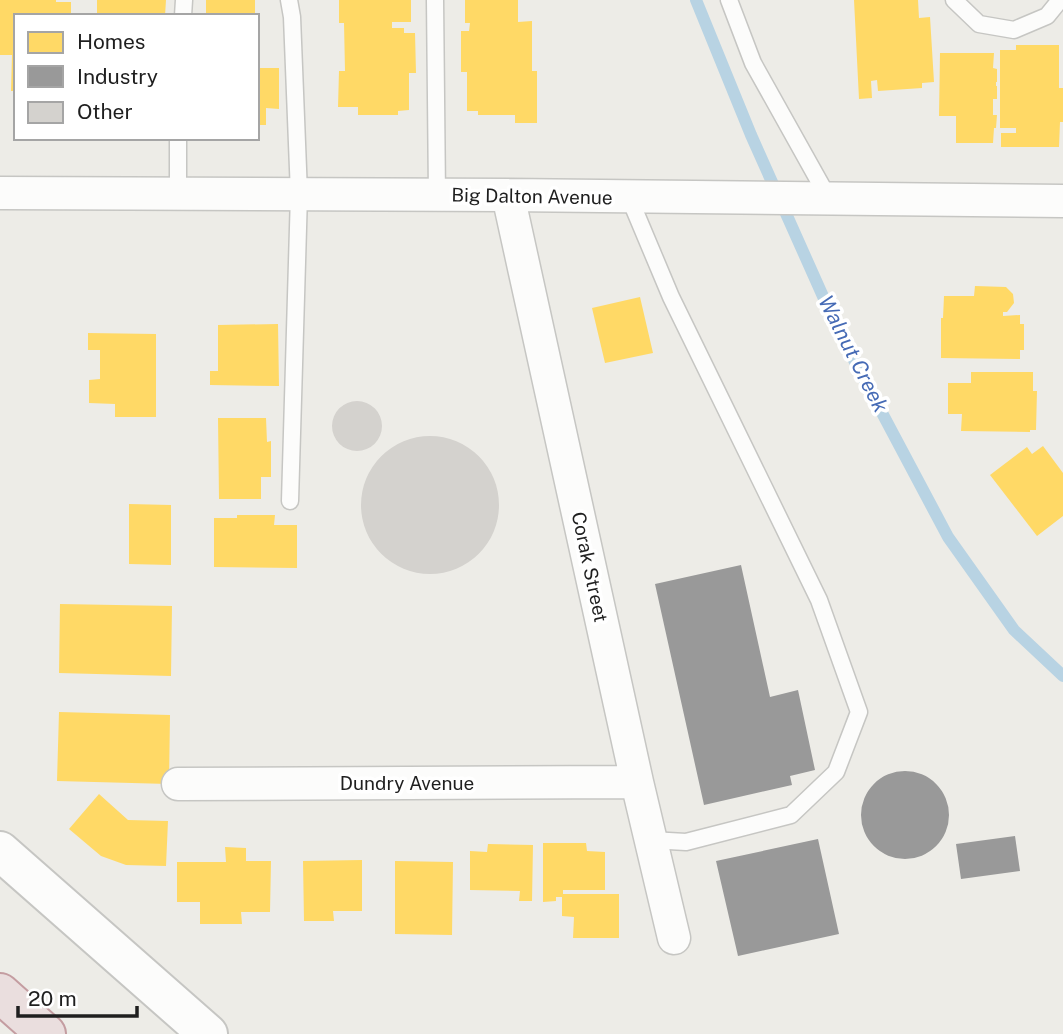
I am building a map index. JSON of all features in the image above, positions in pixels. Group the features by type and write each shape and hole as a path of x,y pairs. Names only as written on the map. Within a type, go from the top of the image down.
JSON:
{"highway":[{"path":"0,993 46,1034"}],"street":[{"name":"Big Dalton Avenue","path":"0,193 1063,201"},
{"name":"Corak Street","path":"508,195 674,938"},
{"name":"Dundry Avenue","path":"178,784 637,782"},
{"path":"0,851 208,1034"}],"lane":[{"path":"289,0 292,17 299,194 290,501"},
{"path":"435,0 437,195"},
{"path":"729,0 753,63 821,199"},
{"path":"954,0 979,24 1014,30 1047,16 1060,0"},
{"path":"178,140 178,194"},
{"path":"629,197 671,297 819,600 859,712 836,772 791,815 686,842 651,840"}],"building: Homes":[{"path":"0,0 71,2 71,14 14,14 14,91 11,91 12,55 0,55"},
{"path":"97,0 166,0 165,14 97,14"},
{"path":"206,0 255,0 255,14 206,14"},
{"path":"339,0 411,0 411,22 392,22 392,28 404,28 404,33 415,33 416,73 409,73 409,110 398,111 398,115 358,115 358,107 338,107 339,71 345,71 344,23 339,23"},
{"path":"465,0 518,0 518,22 532,21 532,71 537,71 537,123 515,123 515,115 478,115 478,111 467,111 467,72 461,72 461,31 469,31 470,23 465,23"},
{"path":"854,0 918,0 919,18 930,17 934,82 922,83 922,88 878,91 877,80 871,81 872,98 859,99"},
{"path":"1016,45 1059,45 1059,88 1063,88 1063,122 1060,122 1059,147 1001,147 1001,133 1016,133 1016,128 1000,128 1000,50 1016,50"},
{"path":"940,53 994,53 997,99 993,99 993,115 997,115 993,143 956,143 956,116 939,116"},
{"path":"259,68 279,68 279,109 266,108 266,125 259,125"},
{"path":"975,286 1006,287 1013,294 1014,303 1007,312 1003,312 1003,316 1020,315 1020,324 1024,324 1024,350 1020,350 1020,359 941,358 944,296 974,296"},
{"path":"640,297 653,353 605,363 592,308"},
{"path":"278,324 279,386 210,385 210,371 218,371 218,325"},
{"path":"88,333 156,334 156,417 115,417 115,404 89,403 89,380 100,379 100,350 88,350"},
{"path":"971,372 1033,372 1033,391 1037,391 1036,430 961,431 962,414 948,414 948,383 971,383"},
{"path":"218,418 266,418 267,442 271,441 271,477 261,477 261,499 219,499"},
{"path":"1043,446 1063,473 1063,516 1037,536 990,475 1027,447 1032,454"},
{"path":"129,504 171,505 171,565 129,564"},
{"path":"237,515 275,515 274,525 297,525 297,568 214,567 214,518 237,518"},
{"path":"60,604 172,606 171,676 59,673"},
{"path":"59,712 170,715 169,784 57,781"},
{"path":"99,794 128,820 168,821 166,866 126,865 101,856 69,829"},
{"path":"543,843 586,843 587,851 605,852 605,890 563,890 563,894 619,894 619,938 573,938 574,917 562,916 562,897 556,897 556,901 543,902"},
{"path":"488,844 533,845 532,901 519,901 520,891 470,890 470,851 487,852"},
{"path":"225,847 246,848 246,861 271,861 270,912 241,912 242,924 200,924 200,902 177,902 177,862 226,862"},
{"path":"362,860 362,911 333,911 334,921 304,921 303,861"},
{"path":"395,861 453,862 452,935 395,934"}],"building: Industry":[{"path":"741,565 770,697 798,690 815,770 790,776 792,785 704,805 655,584"},
{"path":"905,771 922,775 936,784 945,798 949,815 945,832 936,846 922,855 905,859 888,855 874,846 865,832 861,815 865,798 874,784 888,775"},
{"path":"1015,836 1020,871 961,879 956,844"},
{"path":"818,839 839,934 738,956 716,861"}],"building: Other":[{"path":"357,401 374,409 382,426 374,443 357,451 340,443 332,426 340,409"},
{"path":"430,436 456,442 479,456 493,479 499,505 493,531 479,554 456,568 430,574 404,568 381,554 367,531 361,505 367,479 381,456 404,442"}],"waterway":[{"name":"Walnut Creek","path":"696,0 751,135 838,330 948,537 1014,630 1063,676"}]}
